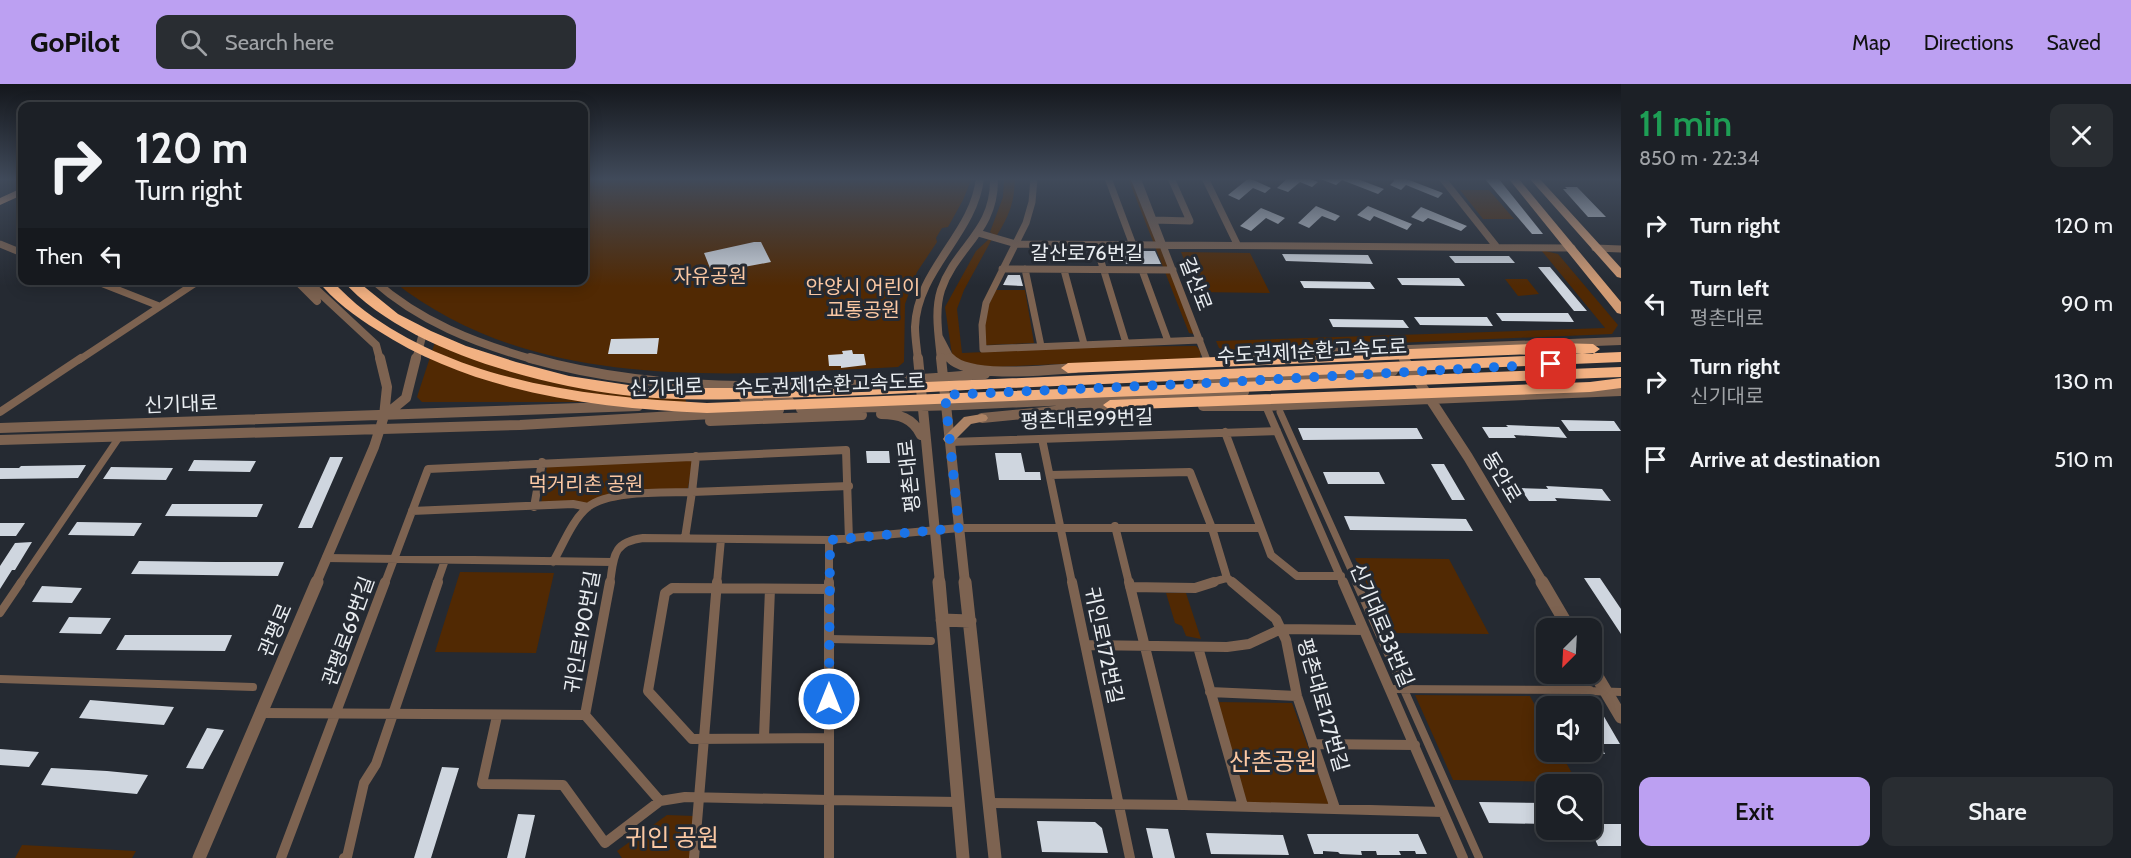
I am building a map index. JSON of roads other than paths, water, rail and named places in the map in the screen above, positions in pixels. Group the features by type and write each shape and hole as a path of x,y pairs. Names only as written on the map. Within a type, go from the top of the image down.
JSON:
{"highway":[{"name":"수도권제1순환고속도로","path":"328,285 351,307 379,326 409,344 454,363 496,378 545,390 650,407 726,408 1621,373"},
{"name":"수도권제1순환고속도로","path":"354,285 384,310 412,327 454,346 510,366 568,381 628,391 695,395 800,393 1621,357"},
{"path":"1068,368 1556,348 1621,350"},
{"path":"1110,405 1590,387 1621,383"}],"main road":[{"path":"1544,214 1621,310"},
{"path":"1565,214 1621,275"},
{"path":"950,441 968,420 982,418"}],"street":[{"name":"평촌대로","path":"963,858 936,530 920,401 915,327 919,303 932,273 970,214"},
{"path":"989,214 943,287 938,305 943,378 995,858"},
{"path":"1029,214 983,309 981,334 983,349 1198,340"},
{"path":"1121,214 1133,245"},
{"path":"1148,214 1160,245"},
{"name":"갈산로","path":"1151,214 1160,245 1207,360"},
{"path":"1154,220 1190,221 1187,214"},
{"path":"1223,214 1237,244"},
{"path":"1471,214 1496,246"},
{"path":"978,233 1016,244 1572,248"},
{"path":"0,244 18,251"},
{"path":"1096,245 1126,343"},
{"path":"1595,248 1621,249"},
{"name":"갈산로76번길","path":"1002,269 1171,270"},
{"path":"1025,269 1041,346"},
{"path":"1064,270 1084,344"},
{"path":"1142,270 1168,341"},
{"path":"106,285 159,306"},
{"path":"0,412 192,285"},
{"path":"300,285 313,299 376,345"},
{"path":"311,285 376,345"},
{"path":"362,285 423,333 519,366 634,389 790,405"},
{"path":"379,285 405,307 469,340 526,359 578,372 635,381 746,387 943,378 1136,362 1621,341"},
{"path":"405,307 423,333"},
{"name":"관평로","path":"382,422 406,398 423,333"},
{"path":"939,337 954,364 975,368 1046,370"},
{"path":"1527,365 1566,342"},
{"name":"관평로","path":"199,858 382,422 387,387 376,345"},
{"name":"동안로","path":"1397,349 1473,466 1563,618"},
{"name":"신기대로","path":"0,440 382,422 946,400 1411,371 1621,362"},
{"name":"신기대로","path":"946,400 968,405 1621,373"},
{"path":"826,399 867,381"},
{"path":"968,405 1266,406 1621,391"},
{"name":"신기대로","path":"0,428 382,422 520,425 790,405 826,399 920,401"},
{"path":"734,420 790,405"},
{"path":"982,418 1110,405"},
{"name":"신기대로33번길","path":"1266,406 1463,858"},
{"path":"1280,412 1479,858"},
{"path":"520,425 892,414 909,419 918,426 925,443"},
{"name":"평촌대로99번길","path":"950,441 1277,431"},
{"path":"1225,432 1271,555 1297,576 1341,576"},
{"path":"0,613 120,436"},
{"name":"귀인로172번길","path":"1042,439 1130,858"},
{"path":"534,507 542,462 846,450 849,540"},
{"path":"685,538 696,456"},
{"name":"관평로69번길","path":"281,858 428,469 542,462"},
{"path":"1050,475 1190,472 1212,528 1227,578 1195,588 1130,587"},
{"path":"412,511 573,504 588,507 634,495 849,486"},
{"path":"553,562 588,507"},
{"path":"1115,526 1184,805"},
{"name":"귀인로190번길","path":"660,801 585,715 603,630 612,562 618,547 628,540 685,538 849,540 959,528 1115,526 1260,528"},
{"path":"694,858 721,539"},
{"path":"829,858 830,540"},
{"name":"관평로69번길","path":"326,558 612,562"},
{"path":"344,858 347,857 364,783 376,764 445,560"},
{"name":"평촌대로127번길","path":"1227,578 1276,619 1281,629 1286,640 1297,696 1335,808"},
{"path":"829,738 692,739 648,691 665,593 672,588 830,589"},
{"path":"764,737 770,589"},
{"path":"942,620 970,621"},
{"path":"1086,645 1227,647 1249,644 1281,629 1364,630"},
{"path":"829,639 931,641"},
{"path":"1198,647 1243,806"},
{"path":"0,679 253,687"},
{"path":"1601,684 1621,717"},
{"path":"1390,689 1621,692"},
{"path":"1554,691 1590,690"},
{"path":"1210,692 1297,696"},
{"path":"261,713 585,715"},
{"path":"498,716 482,784 563,785 605,843 660,801 669,797 958,802"},
{"path":"1313,744 1415,745"},
{"path":"989,803 1243,806 1443,812"}],"park label":[{"name":"자유공원","path":"710,276"},
{"name":"안양시 어린이 교통공원","path":"863,298"},
{"name":"먹거리촌 공원","path":"586,484"},
{"name":"산촌공원","path":"1273,761"},
{"name":"귀인 공원","path":"672,837"}]}
